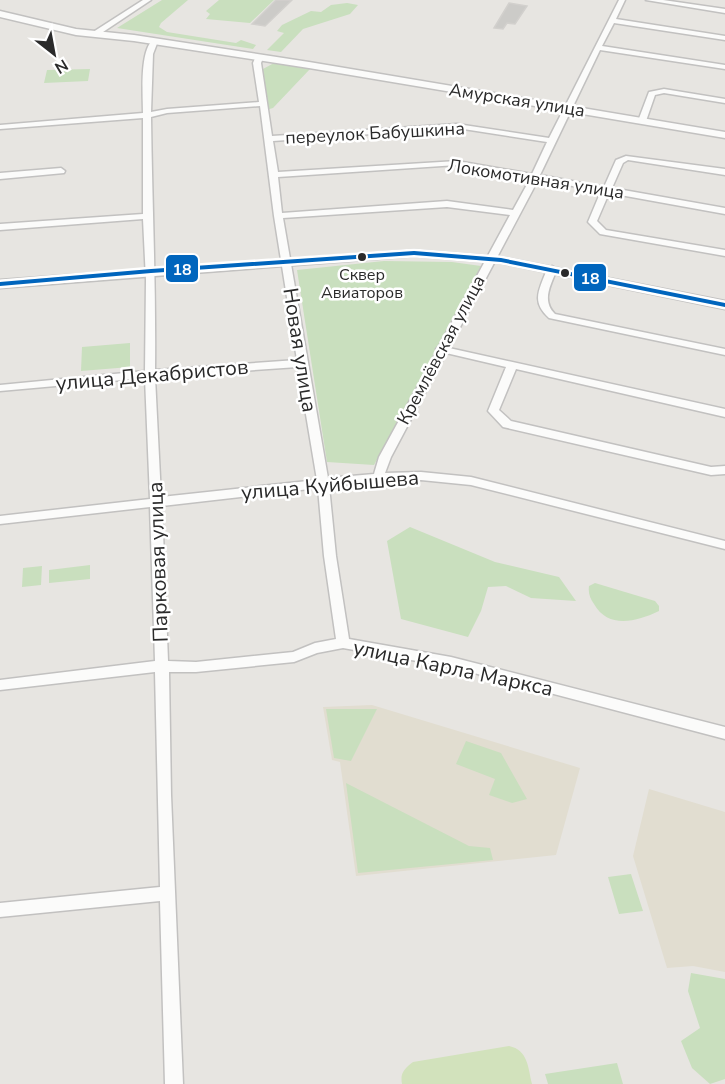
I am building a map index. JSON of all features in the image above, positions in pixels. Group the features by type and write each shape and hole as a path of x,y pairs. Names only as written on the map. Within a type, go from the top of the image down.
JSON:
{"street":[{"path":"94,34 147,0"},
{"name":"Кремлёвская улица","path":"378,477 385,457 441,349 535,177 622,0"},
{"path":"649,0 725,9"},
{"path":"678,0 725,9"},
{"name":"Амурская улица","path":"0,14 65,30 309,65 725,135"},
{"path":"612,21 725,38"},
{"name":"Парковая улица","path":"154,41 147,63 148,216 151,271 150,374 162,666 174,1084"},
{"path":"599,48 725,68"},
{"name":"Новая улица","path":"259,58 257,63 262,105 274,175 278,216 324,483 330,556 344,643"},
{"path":"642,121 652,94 664,92 725,101"},
{"path":"0,127 147,115 167,111 262,105"},
{"name":"переулок Бабушкина","path":"267,139 457,126 553,141"},
{"path":"725,172 626,158 619,162 592,222 603,232 725,253"},
{"name":"Локомотивная улица","path":"274,175 457,163 725,211"},
{"path":"0,176 61,171"},
{"path":"278,216 447,204 515,213"},
{"path":"0,227 148,216"},
{"path":"0,284 414,253 490,258 725,305"},
{"path":"552,269 541,302 543,310 552,316 725,352"},
{"path":"441,349 725,412"},
{"name":"улица Декабристов","path":"0,388 303,363"},
{"path":"512,365 493,411 507,424 711,471 725,470"},
{"name":"улица Куйбышева","path":"0,520 378,477 421,476 471,481 725,545"},
{"name":"улица Карла Маркса","path":"0,685 162,666 196,667 294,657 315,648 344,643 451,662 725,733"},
{"path":"0,910 168,893"}],"shaded area":[{"path":"372,705 580,768 556,855 356,876 340,762 332,760 323,707"},
{"path":"649,789 725,812 725,972 693,966 667,968 633,856"}],"green space":[{"path":"162,0 188,0 161,23 159,27 167,32 236,43 241,40 256,45 253,49 117,28"},
{"path":"219,0 274,0 250,23 206,19 210,14 206,11"},
{"path":"347,3 358,5 350,14 303,29 281,52 267,50 284,33 277,31 282,25 311,11 321,12 331,5"},
{"path":"274,63 310,69 273,108 266,110 263,69"},
{"path":"90,69 88,81 44,83 47,70"},
{"name":"Сквер Авиаторов","path":"384,261 452,262 481,266 374,465 327,462 297,270"},
{"path":"130,343 130,367 81,371 82,347"},
{"path":"410,527 495,562 559,577 576,601 531,598 506,586 488,587 481,611 468,637 401,619 387,541"},
{"path":"90,565 90,579 49,583 49,570"},
{"path":"42,566 41,585 22,587 23,568"},
{"path":"595,583 655,601 659,606 659,611 632,620 623,621 607,617 600,612 590,595 589,586"},
{"path":"326,709 377,709 351,761 334,758"},
{"path":"466,741 501,753 527,799 512,803 489,795 495,779 456,764"},
{"path":"346,783 469,846 490,848 493,860 358,873"},
{"path":"631,874 643,911 619,914 608,877"},
{"path":"691,973 725,979 725,1079 710,1084 692,1068 681,1041 700,1028 688,991"},
{"path":"509,1046 524,1055 532,1084 402,1084 403,1072 413,1062"},
{"path":"617,1063 623,1084 548,1084 545,1074"}],"building":[{"path":"276,0 292,0 265,26 252,24"},
{"path":"509,3 527,6 515,24 507,23 503,29 494,28"}],"transit line":[{"name":"18","path":"0,284 414,253 501,260 725,305"}],"place":[{"name":"Сквер Авиаторов","path":"362,257"}]}
